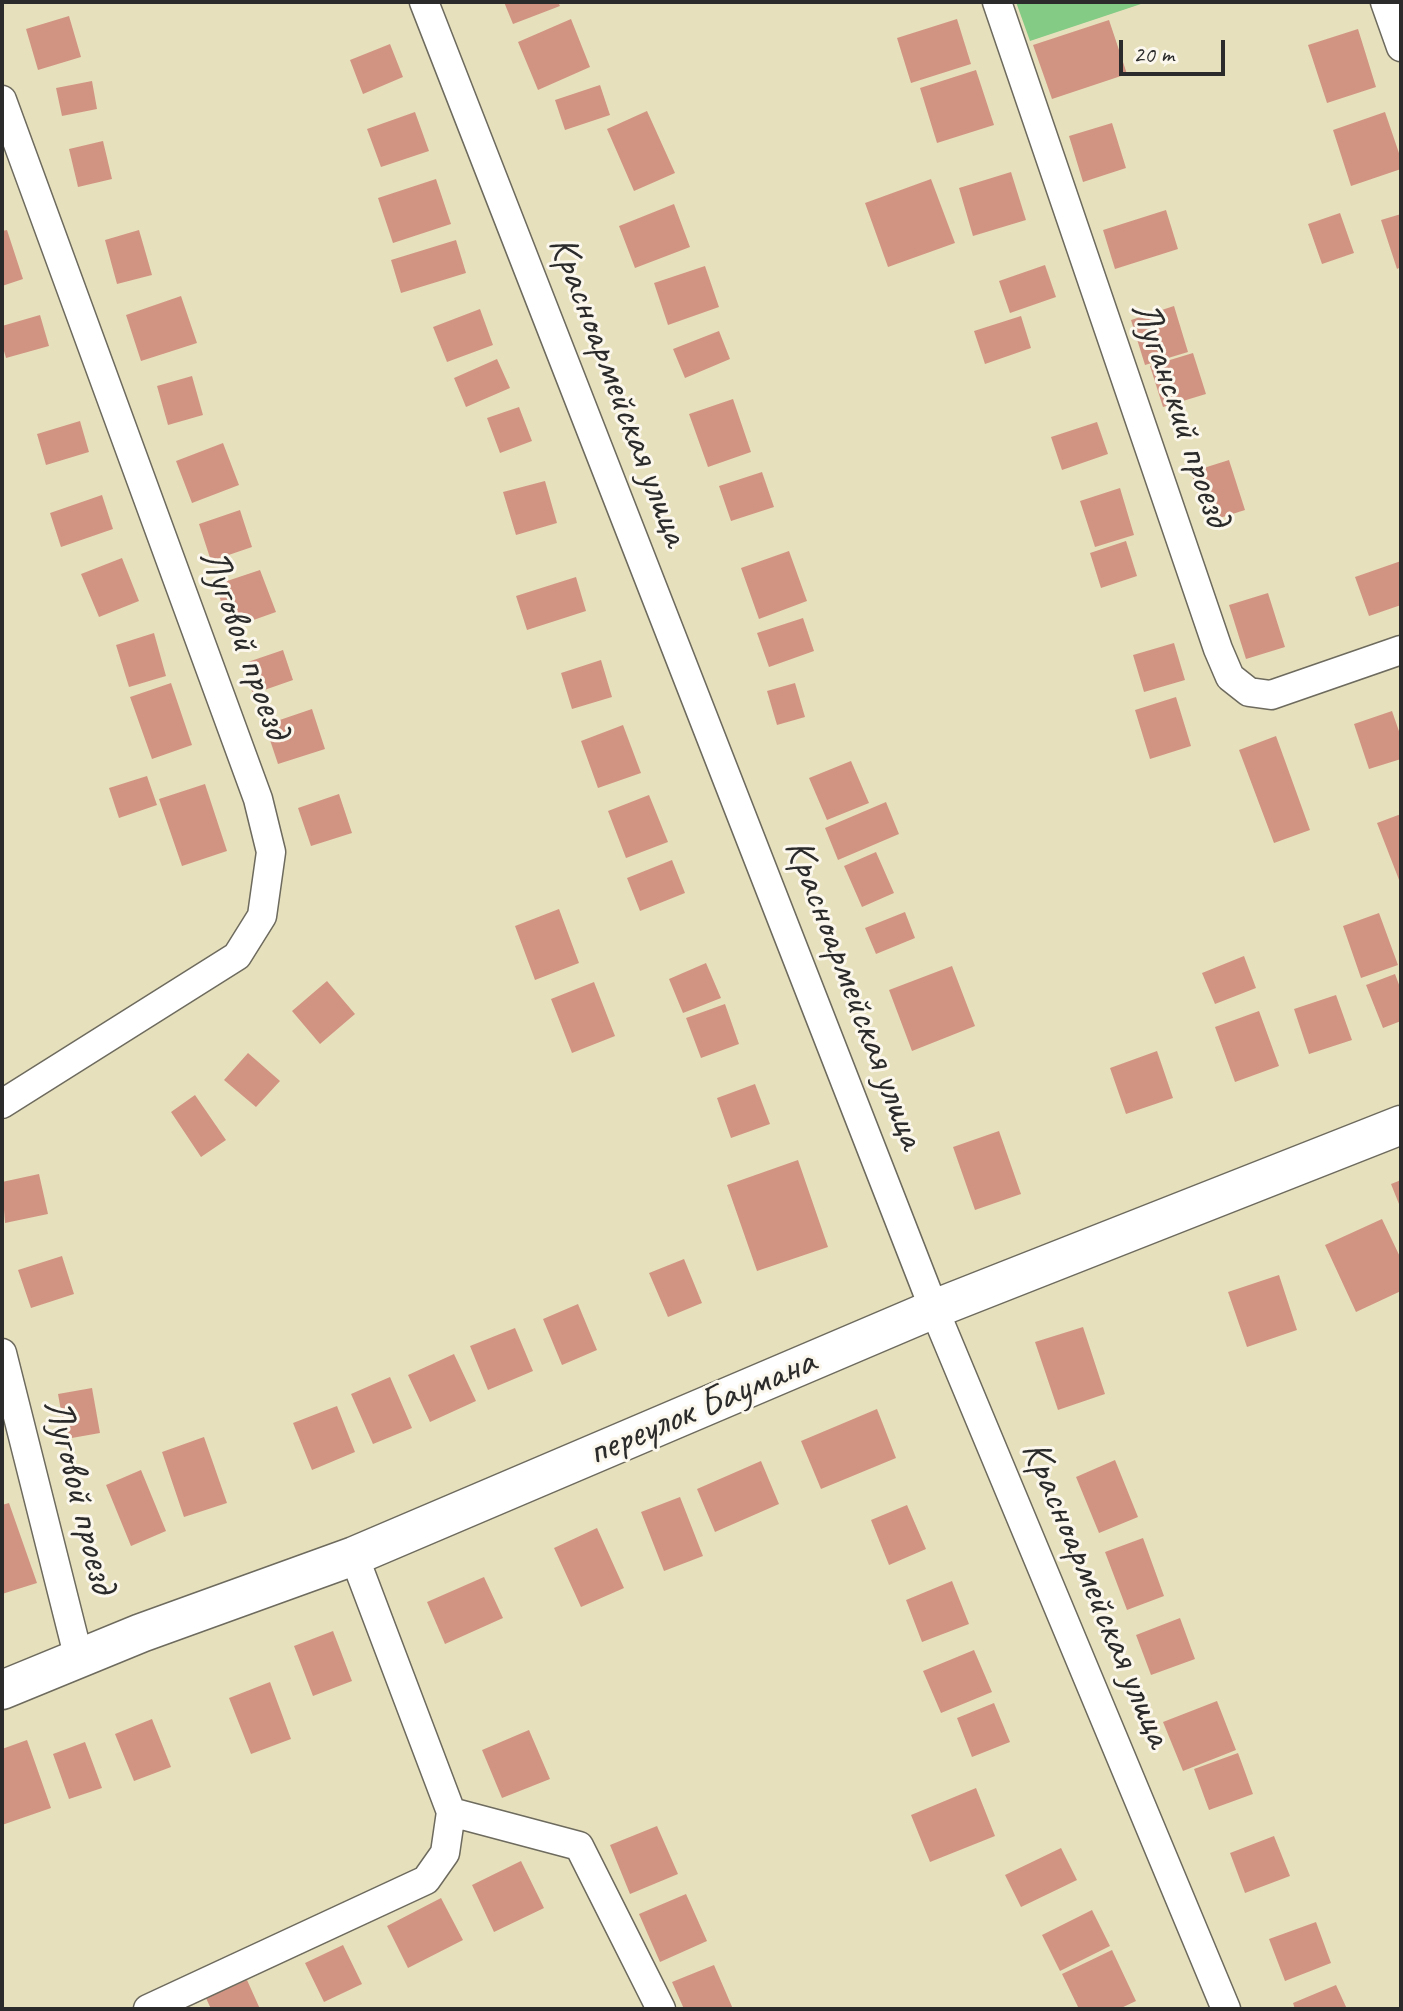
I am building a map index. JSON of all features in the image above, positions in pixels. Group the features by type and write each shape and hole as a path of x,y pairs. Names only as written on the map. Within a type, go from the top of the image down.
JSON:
{"street":[{"name":"Красноармейская улица","path":"424,2 934,1309 1226,2009"},
{"name":"Луганский проезд","path":"997,2 1230,677 1249,692 1271,695 1401,650"},
{"path":"1385,2 1401,47"},
{"name":"Луговой проезд","path":"2,100 258,799 271,852 262,916 237,956 2,1104"},
{"name":"переулок Баумана","path":"2,1690 141,1633 354,1556 934,1309 1401,1125"},
{"name":"Луговой проезд","path":"2,1353 79,1659"},
{"path":"148,2009 426,1880 445,1853 451,1812 354,1556"},
{"path":"451,1812 579,1846 661,2009"}],"green space":[{"path":"1016,2 1147,2 1030,41"}],"building":[{"path":"504,2 558,2 560,6 513,24"},
{"path":"69,16 81,57 38,70 26,29"},
{"path":"571,19 590,67 538,90 518,42"},
{"path":"957,19 971,64 911,83 897,38"},
{"path":"1109,20 1127,74 1052,99 1033,45"},
{"path":"1358,29 1376,87 1327,103 1308,45"},
{"path":"390,44 403,77 363,94 350,60"},
{"path":"976,70 994,125 937,143 920,88"},
{"path":"92,81 97,109 62,116 56,88"},
{"path":"600,85 610,115 565,130 555,100"},
{"path":"647,111 675,173 634,191 607,129"},
{"path":"415,112 429,151 381,167 367,129"},
{"path":"1385,112 1401,159 1401,169 1351,186 1333,130"},
{"path":"1112,123 1126,168 1083,182 1069,136"},
{"path":"103,141 112,179 78,187 69,149"},
{"path":"1011,172 1026,220 973,236 959,188"},
{"path":"436,179 451,224 393,243 378,198"},
{"path":"931,179 955,243 888,267 865,203"},
{"path":"674,204 690,247 635,268 619,226"},
{"path":"1166,210 1178,249 1115,269 1103,230"},
{"path":"1340,213 1354,253 1322,264 1308,224"},
{"path":"1401,214 1401,267 1397,269 1381,220"},
{"path":"7,230 23,279 2,286 2,231"},
{"path":"139,230 152,275 117,284 105,240"},
{"path":"456,240 466,273 401,293 391,260"},
{"path":"1045,265 1056,297 1010,313 999,281"},
{"path":"705,266 719,307 668,325 654,283"},
{"path":"181,296 197,343 141,361 126,315"},
{"path":"1174,306 1188,352 1145,365 1131,320"},
{"path":"480,309 493,345 447,362 433,327"},
{"path":"40,315 49,346 6,358 2,326"},
{"path":"1021,316 1031,348 985,364 974,331"},
{"path":"719,331 730,359 685,378 673,349"},
{"path":"1193,353 1206,394 1163,407 1150,366"},
{"path":"497,359 510,388 466,407 454,378"},
{"path":"192,376 203,415 168,425 157,386"},
{"path":"733,399 751,452 708,467 689,414"},
{"path":"519,407 532,441 500,453 487,418"},
{"path":"80,421 89,452 46,465 37,434"},
{"path":"1097,422 1108,454 1062,470 1051,437"},
{"path":"223,443 239,485 192,503 176,461"},
{"path":"1229,460 1245,510 1207,522 1191,472"},
{"path":"762,472 774,507 731,521 719,486"},
{"path":"545,481 557,523 516,535 503,492"},
{"path":"1120,488 1134,535 1095,547 1080,501"},
{"path":"102,495 113,529 61,547 50,513"},
{"path":"240,510 252,547 211,561 199,524"},
{"path":"1126,541 1137,576 1101,588 1090,553"},
{"path":"789,551 807,601 759,619 741,568"},
{"path":"122,558 139,601 99,617 81,574"},
{"path":"1401,561 1401,605 1369,616 1355,577"},
{"path":"260,570 276,612 231,628 215,585"},
{"path":"576,577 586,611 527,630 516,596"},
{"path":"1268,593 1285,647 1246,659 1229,605"},
{"path":"803,618 814,651 769,667 757,633"},
{"path":"154,633 166,676 129,687 116,645"},
{"path":"1174,643 1185,680 1144,692 1133,655"},
{"path":"283,650 293,680 253,694 242,664"},
{"path":"601,660 612,697 572,709 561,673"},
{"path":"171,683 192,745 152,759 130,697"},
{"path":"795,683 805,717 777,725 767,691"},
{"path":"1176,697 1191,746 1150,759 1135,710"},
{"path":"312,709 325,749 278,764 265,725"},
{"path":"1392,711 1401,737 1401,759 1369,769 1354,724"},
{"path":"623,725 641,773 598,788 581,741"},
{"path":"1276,736 1310,830 1274,843 1239,750"},
{"path":"851,761 869,803 827,820 809,778"},
{"path":"147,776 157,805 119,818 109,788"},
{"path":"205,784 227,851 182,866 159,799"},
{"path":"339,794 352,833 311,846 298,808"},
{"path":"649,795 668,842 626,858 608,811"},
{"path":"886,802 899,834 838,860 825,828"},
{"path":"1401,814 1401,885 1377,823"},
{"path":"876,852 894,893 862,907 844,866"},
{"path":"672,860 685,893 640,911 627,878"},
{"path":"559,909 579,963 535,980 515,926"},
{"path":"905,912 915,938 876,954 865,928"},
{"path":"1379,913 1398,965 1361,978 1343,926"},
{"path":"1244,956 1256,988 1215,1004 1202,973"},
{"path":"706,963 721,998 683,1013 669,979"},
{"path":"952,966 975,1026 912,1051 889,990"},
{"path":"1395,974 1401,990 1401,1021 1383,1028 1366,985"},
{"path":"327,981 355,1014 320,1044 292,1011"},
{"path":"594,982 615,1036 572,1053 551,999"},
{"path":"1336,995 1352,1040 1309,1054 1294,1009"},
{"path":"725,1004 739,1044 701,1058 686,1018"},
{"path":"1259,1011 1279,1066 1235,1082 1215,1027"},
{"path":"1157,1051 1173,1098 1126,1114 1110,1068"},
{"path":"248,1053 280,1081 256,1107 224,1080"},
{"path":"755,1084 770,1124 731,1138 717,1098"},
{"path":"195,1095 226,1140 201,1157 171,1112"},
{"path":"999,1131 1021,1194 975,1210 953,1147"},
{"path":"798,1160 828,1247 757,1271 727,1185"},
{"path":"39,1174 48,1214 5,1223 2,1182"},
{"path":"1401,1180 1401,1209 1391,1184"},
{"path":"1382,1219 1401,1259 1401,1291 1356,1312 1325,1245"},
{"path":"62,1256 74,1294 31,1308 18,1270"},
{"path":"684,1259 702,1303 668,1317 649,1273"},
{"path":"1279,1275 1297,1330 1247,1347 1228,1292"},
{"path":"578,1304 597,1350 562,1365 543,1319"},
{"path":"1083,1327 1105,1394 1058,1410 1035,1342"},
{"path":"515,1328 533,1371 488,1390 470,1346"},
{"path":"454,1354 476,1401 430,1422 408,1375"},
{"path":"390,1377 412,1428 373,1444 351,1394"},
{"path":"92,1388 100,1433 66,1439 58,1394"},
{"path":"337,1406 355,1452 312,1470 293,1423"},
{"path":"877,1409 896,1458 821,1489 801,1441"},
{"path":"204,1437 227,1503 184,1517 162,1452"},
{"path":"1115,1460 1138,1517 1099,1533 1076,1477"},
{"path":"761,1461 779,1504 715,1532 697,1489"},
{"path":"141,1470 166,1531 131,1546 106,1485"},
{"path":"680,1497 703,1556 664,1571 641,1512"},
{"path":"9,1503 37,1583 2,1594 2,1505"},
{"path":"907,1505 926,1549 889,1565 871,1520"},
{"path":"597,1528 624,1588 581,1607 554,1548"},
{"path":"1143,1538 1164,1596 1127,1610 1105,1552"},
{"path":"484,1577 503,1618 445,1644 427,1602"},
{"path":"952,1581 969,1624 922,1642 906,1600"},
{"path":"1180,1618 1195,1659 1151,1675 1136,1635"},
{"path":"333,1631 352,1681 313,1696 294,1646"},
{"path":"974,1650 992,1692 941,1713 923,1671"},
{"path":"270,1682 291,1739 251,1754 229,1698"},
{"path":"1217,1701 1236,1750 1183,1771 1163,1722"},
{"path":"994,1703 1010,1742 972,1757 957,1718"},
{"path":"152,1719 171,1767 134,1781 115,1734"},
{"path":"529,1730 550,1779 502,1798 482,1750"},
{"path":"27,1740 51,1808 2,1825 2,1749"},
{"path":"85,1742 102,1788 69,1799 53,1754"},
{"path":"1238,1753 1253,1794 1209,1810 1194,1769"},
{"path":"976,1788 995,1836 930,1862 911,1815"},
{"path":"657,1826 678,1874 630,1894 610,1845"},
{"path":"1274,1836 1290,1876 1245,1893 1230,1853"},
{"path":"1061,1848 1077,1880 1021,1907 1005,1875"},
{"path":"521,1861 544,1908 494,1932 472,1885"},
{"path":"686,1894 707,1941 660,1962 639,1914"},
{"path":"441,1898 463,1940 408,1968 387,1926"},
{"path":"1092,1910 1110,1946 1060,1971 1042,1935"},
{"path":"1316,1922 1331,1963 1285,1981 1269,1939"},
{"path":"343,1945 362,1984 324,2002 305,1963"},
{"path":"1112,1950 1136,2001 1119,2009 1079,2009 1062,1974"},
{"path":"714,1965 733,2009 684,2009 672,1982"},
{"path":"247,1980 260,2009 211,2009 206,1998"},
{"path":"1336,1985 1347,2009 1295,2009 1293,2003"}]}
